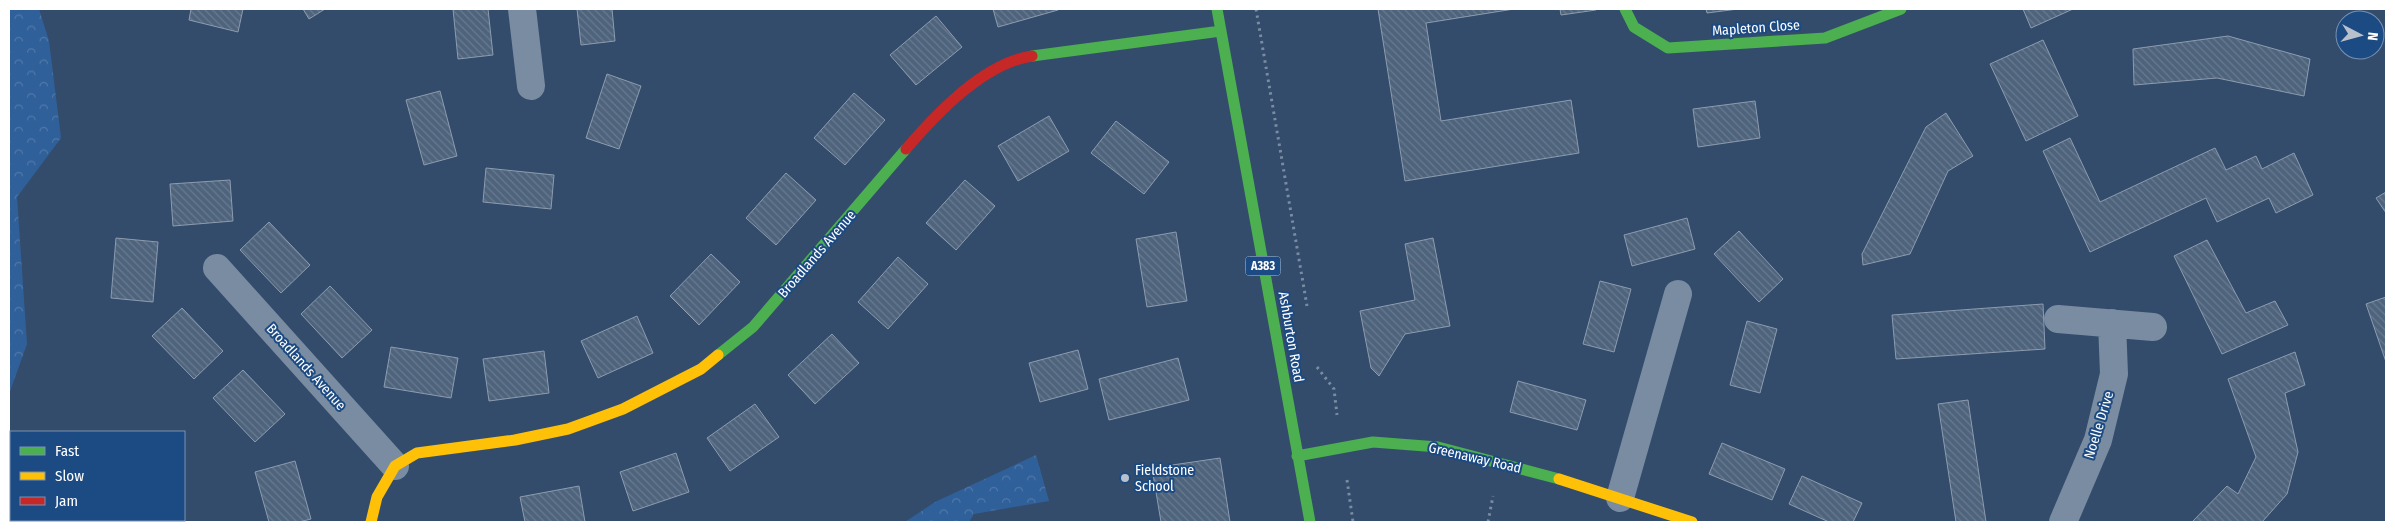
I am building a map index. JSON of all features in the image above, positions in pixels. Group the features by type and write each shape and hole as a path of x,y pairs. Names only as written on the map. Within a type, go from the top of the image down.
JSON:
{"street":[{"path":"522,9 531,86"},
{"name":"Ashburton Road","path":"1217,9 1310,522"},
{"name":"Mapleton Close","path":"1625,9 1634,27 1668,48 1825,38 1901,9"},
{"name":"Broadlands Avenue","path":"371,522 376,497 395,466 417,454 515,440 568,430 623,409 701,369 752,327 931,120 973,84 1017,58 1108,44 1221,31"},
{"name":"Broadlands Avenue","path":"217,268 395,466"},
{"path":"1620,498 1678,294"},
{"path":"2058,319 2153,326"},
{"name":"Noelle Drive","path":"2063,522 2098,440 2114,374 2112,323"},
{"name":"Greenaway Road","path":"1297,456 1341,446 1373,442 1438,447 1561,479 1692,522"}],"path":[{"path":"1256,9 1307,309"},
{"path":"1316,361 1318,370 1334,389 1353,522"}],"green space":[{"path":"9,9 39,9 49,41 61,138 17,197 27,344 9,394"},
{"path":"1036,455 1049,501 974,514 969,522 905,522 935,502"}],"building":[{"path":"191,9 243,9 238,32 189,20"},
{"path":"303,9 325,9 309,19"},
{"path":"453,9 488,9 493,55 458,59"},
{"path":"577,9 612,9 615,41 581,45"},
{"path":"993,9 1057,9 1058,10 998,27"},
{"path":"1378,9 1514,9 1426,23 1441,121 1571,100 1579,153 1405,181"},
{"path":"1560,9 1595,9 1596,10 1561,15"},
{"path":"1706,9 1738,9 1707,13"},
{"path":"2023,9 2073,9 2031,28"},
{"path":"936,16 962,47 916,85 890,55"},
{"path":"2228,36 2310,59 2304,96 2217,78 2134,85 2133,49"},
{"path":"2043,40 2078,116 2026,141 1990,64"},
{"path":"607,74 641,86 619,149 586,138"},
{"path":"440,91 457,156 424,165 406,100"},
{"path":"854,93 885,120 845,165 814,138"},
{"path":"1755,101 1760,138 1698,147 1693,109"},
{"path":"1946,113 1973,156 1948,171 1910,254 1863,265 1862,254 1926,127"},
{"path":"1049,116 1069,151 1018,181 998,146"},
{"path":"1116,121 1169,162 1144,194 1091,153"},
{"path":"2070,138 2100,202 2215,148 2226,170 2256,156 2262,169 2294,153 2313,195 2276,213 2269,198 2217,222 2206,198 2090,252 2043,151"},
{"path":"486,168 554,175 551,209 483,202"},
{"path":"786,173 816,200 776,245 746,218"},
{"path":"230,180 233,221 173,226 170,184"},
{"path":"965,180 995,206 956,250 926,223"},
{"path":"2386,192 2386,213 2376,198"},
{"path":"1687,218 1695,249 1632,266 1624,235"},
{"path":"269,222 310,265 281,293 240,250"},
{"path":"1739,231 1783,279 1759,302 1714,254"},
{"path":"1176,232 1187,301 1147,307 1136,239"},
{"path":"116,238 158,242 153,302 111,298"},
{"path":"1433,238 1450,326 1405,334 1379,376 1371,368 1360,311 1415,300 1405,244"},
{"path":"2207,240 2246,313 2275,301 2288,325 2222,354 2174,256"},
{"path":"711,254 740,282 699,325 670,296"},
{"path":"898,257 928,284 888,329 858,302"},
{"path":"1600,281 1631,289 1614,352 1583,344"},
{"path":"330,286 372,330 342,358 301,314"},
{"path":"2386,297 2386,362 2366,304"},
{"path":"2043,304 2045,349 1896,359 1892,315"},
{"path":"182,308 223,351 194,379 152,336"},
{"path":"637,316 653,353 598,378 581,341"},
{"path":"1747,321 1777,329 1760,393 1730,385"},
{"path":"832,334 859,363 815,404 788,375"},
{"path":"391,347 458,358 451,398 384,387"},
{"path":"1078,350 1088,389 1040,402 1029,363"},
{"path":"544,351 549,393 489,401 483,359"},
{"path":"2295,352 2305,385 2285,393 2298,452 2287,494 2262,522 2192,522 2227,486 2238,494 2256,457 2228,379"},
{"path":"1178,358 1189,400 1109,420 1099,379"},
{"path":"243,370 285,414 255,442 213,398"},
{"path":"1518,381 1586,400 1577,430 1510,412"},
{"path":"1968,400 1986,522 1956,522 1938,404"},
{"path":"755,404 779,437 730,471 707,438"},
{"path":"1722,443 1785,469 1772,500 1709,474"},
{"path":"676,453 689,492 633,511 620,472"},
{"path":"1220,458 1230,522 1161,522 1152,468"},
{"path":"295,461 311,519 299,522 269,522 255,472"},
{"path":"1802,476 1862,503 1853,522 1829,522 1789,504"},
{"path":"579,486 585,522 525,522 520,497"}],"traffic: fast":[{"path":"1217,9 1310,522"},
{"path":"1625,9 1634,27 1668,48 1825,38 1901,9"},
{"path":"1032,56 1221,31"},
{"path":"718,355 753,327 906,149"},
{"path":"1297,456 1373,442 1438,447 1559,479"}],"traffic: slow":[{"path":"371,522 377,497 395,466 417,453 515,440 568,429 623,409 701,369 718,355"},
{"path":"1559,479 1692,522"}],"traffic: jam":[{"path":"906,149 932,120 979,79 996,68 1032,56"}],"place":[{"name":"Fieldstone School","path":"1125,478"}]}
